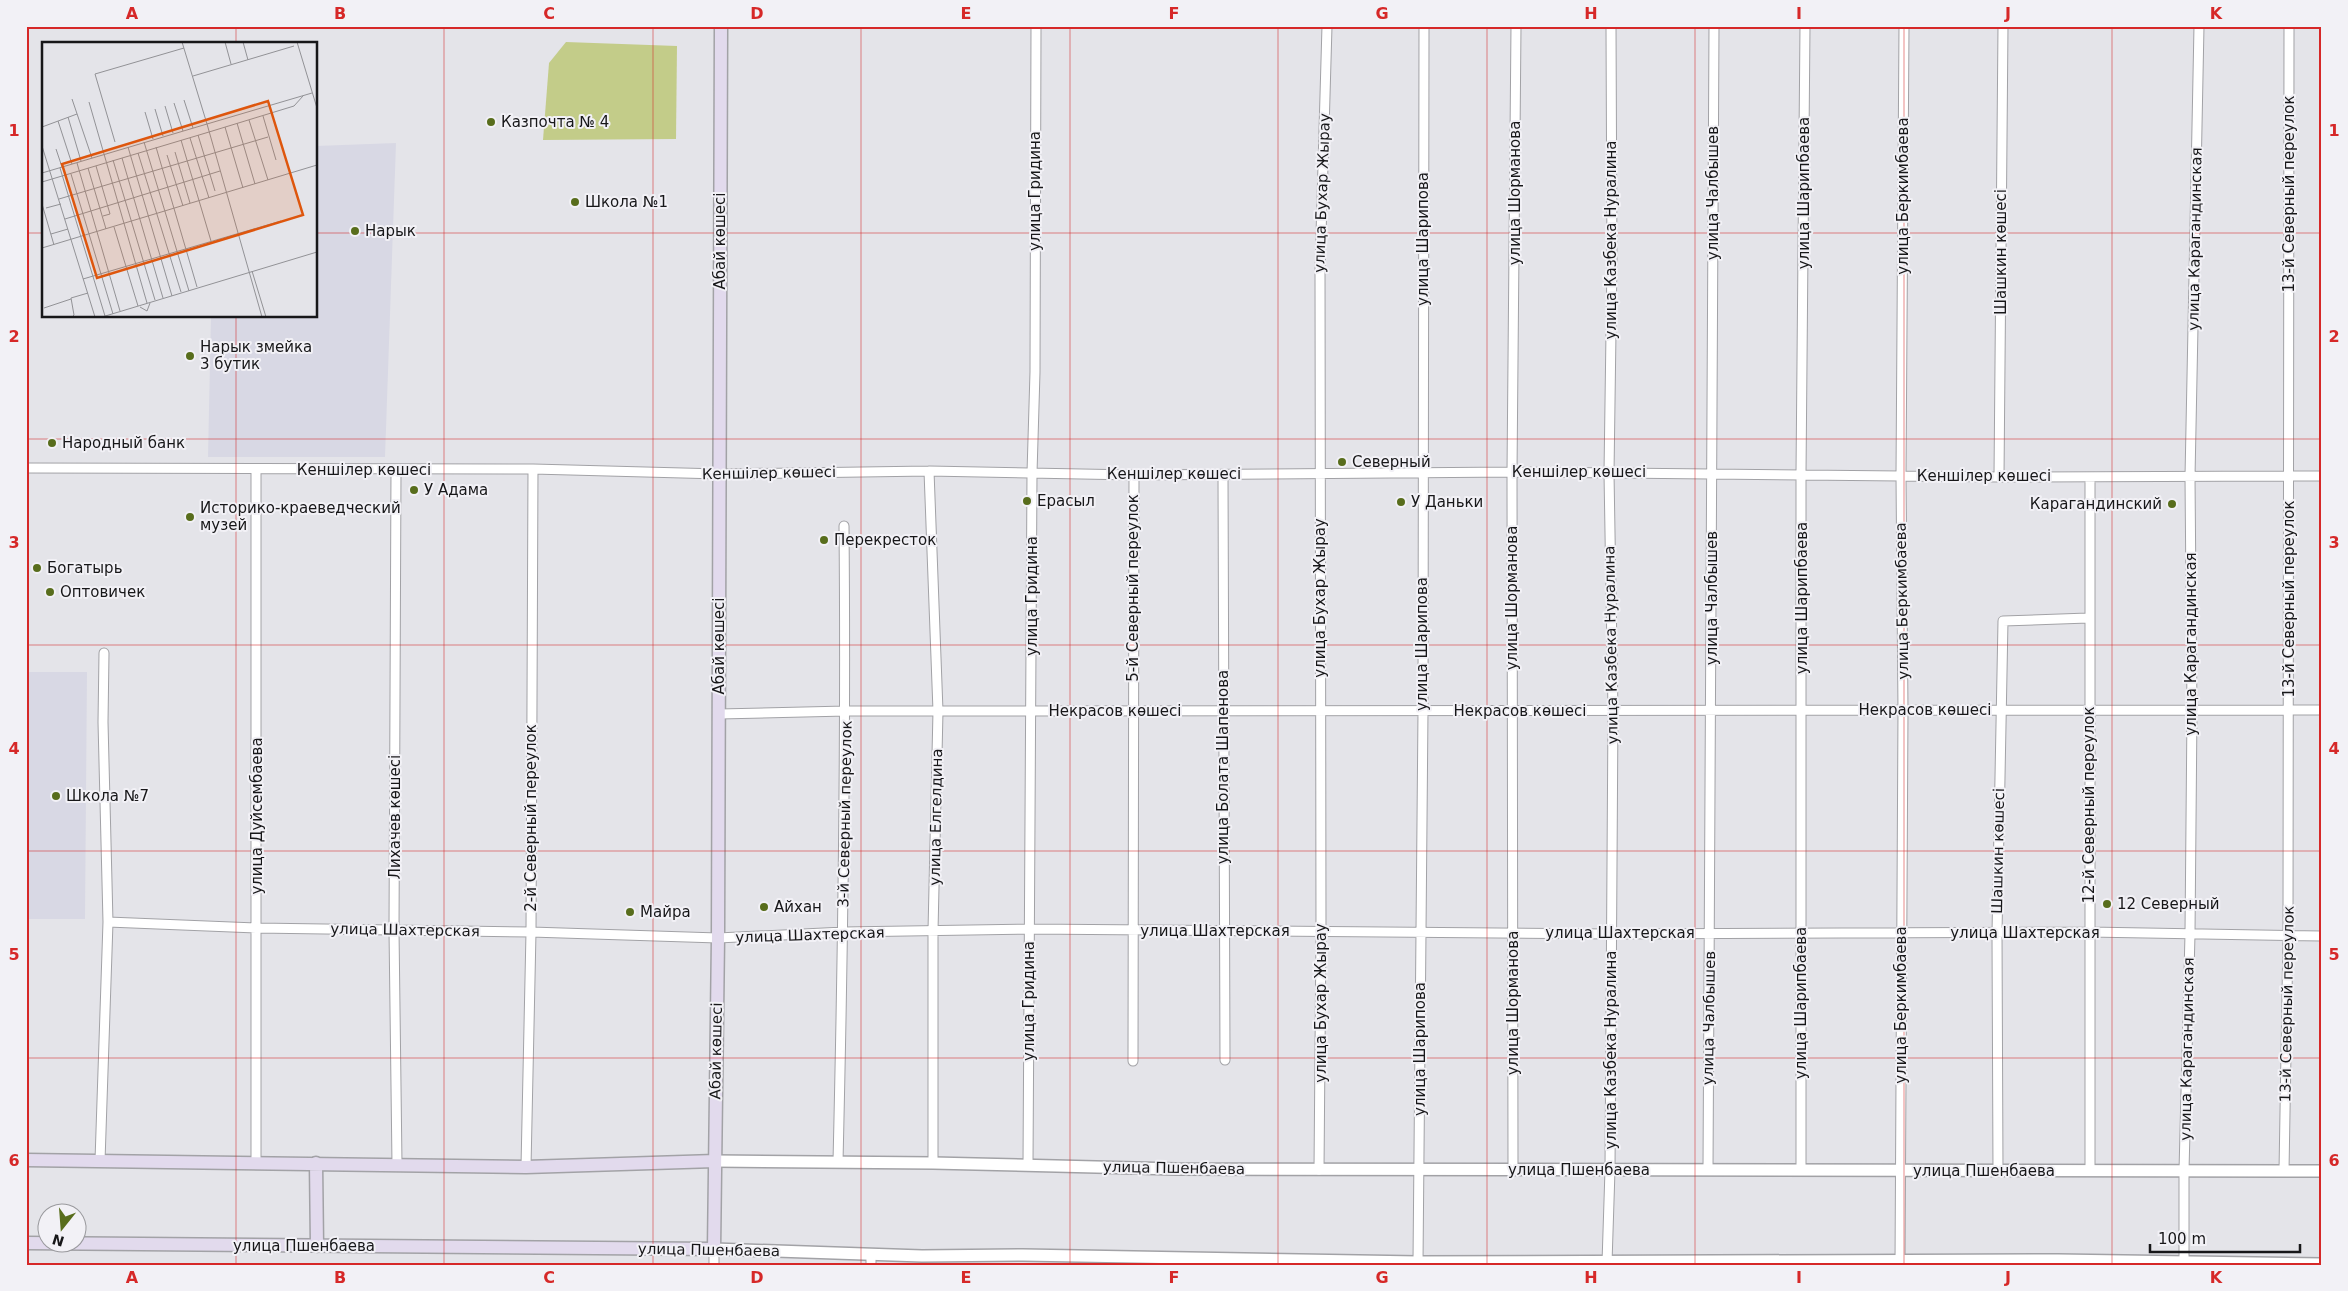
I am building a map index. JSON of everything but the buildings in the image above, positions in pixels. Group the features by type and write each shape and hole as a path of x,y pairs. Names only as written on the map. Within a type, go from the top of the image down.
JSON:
{"main road":[{"name":"Абай көшесі","path":"714,1249 718,938 721,26"},
{"name":"улица Пшенбаева","path":"26,1160 526,1167 715,1161"},
{"path":"316,1163 317,1246"},
{"name":"улица Пшенбаева","path":"26,1243 714,1249"}],"street":[{"name":"улица Гридина","path":"1028,1166 1036,26"},
{"name":"улица Бухар Жырау","path":"1319,1170 1322,932 1320,257 1327,26"},
{"name":"улица Шарипова","path":"1418,1262 1424,26"},
{"name":"улица Шорманова","path":"1514,1170 1512,472 1516,26"},
{"name":"улица Казбека Нуралина","path":"1607,1263 1610,1170 1613,711 1609,473 1612,261 1611,26"},
{"name":"улица Чалбышев","path":"1708,1170 1714,26"},
{"name":"улица Шарипбаева","path":"1801,1170 1801,474 1805,26"},
{"name":"улица Беркимбаева","path":"1900,1263 1902,1170 1900,934 1903,710 1900,476 1904,26"},
{"name":"Шашкин көшесі","path":"2000,477 2003,26"},
{"name":"улица Карагандинская","path":"2184,1262 2192,710 2190,477 2200,26"},
{"name":"13-й Северный переулок","path":"2284,1171 2289,710 2289,26"},
{"name":"Кеншілер көшесі","path":"26,468 533,470 720,474 929,471 1134,475 1512,472 2000,477 2322,476"},
{"name":"улица Дуйсембаева","path":"256,470 256,1162"},
{"name":"Лихачев көшесі","path":"396,470 394,930 397,1164"},
{"name":"2-й Северный переулок","path":"526,1167 531,932 533,470"},
{"name":"улица Елгелдина","path":"929,471 938,711 933,931 933,1163"},
{"name":"улица Болата Шапенова","path":"1222,474 1225,1060"},
{"name":"5-й Северный переулок","path":"1133,1061 1134,475"},
{"name":"12-й Северный переулок","path":"2090,477 2088,618 2090,1171"},
{"name":"3-й Северный переулок","path":"838,1162 844,932 846,711 844,526"},
{"name":"Шашкин көшесі","path":"1998,1171 1997,933 2002,621 2088,618"},
{"path":"100,1161 108,922 103,722 104,653"},
{"name":"Некрасов көшесі","path":"719,714 846,711 2322,710"},
{"name":"улица Шахтерская","path":"108,922 257,928 531,932 718,938 844,932 1030,929 1612,934 2089,932 2322,936"},
{"name":"улица Пшенбаева","path":"715,1161 1319,1170 2322,1171"},
{"name":"улица Пшенбаева","path":"714,1249 871,1259 1203,1262 2184,1262 2322,1264"},
{"name":"Абай көшесі","path":"714,1249 714,1265"}],"shaded area":[{"name":"Нарык","path":"396,143 385,457 208,457 211,318 318,318 318,146"},
{"name":"Школа №7","path":"26,672 87,672 85,919 26,919"}],"green space":[{"path":"566,42 677,46 676,139 543,140 549,63"}],"place":[{"name":"Казпочта № 4","path":"491,122"},
{"name":"Школа №1","path":"575,202"},
{"name":"Нарык","path":"355,231"},
{"name":"Нарык змейка 3 бутик","path":"190,356"},
{"name":"Народный банк","path":"52,443"},
{"name":"Северный","path":"1342,462"},
{"name":"У Адама","path":"414,490"},
{"name":"Ерасыл","path":"1027,501"},
{"name":"У Даньки","path":"1401,502"},
{"name":"Карагандинский","path":"2172,504"},
{"name":"Историко-краеведческий музей","path":"190,517"},
{"name":"Перекресток","path":"824,540"},
{"name":"Богатырь","path":"37,568"},
{"name":"Оптовичек","path":"50,592"},
{"name":"Школа №7","path":"56,796"},
{"name":"12 Северный","path":"2107,904"},
{"name":"Айхан","path":"764,907"},
{"name":"Майра","path":"630,912"}]}
